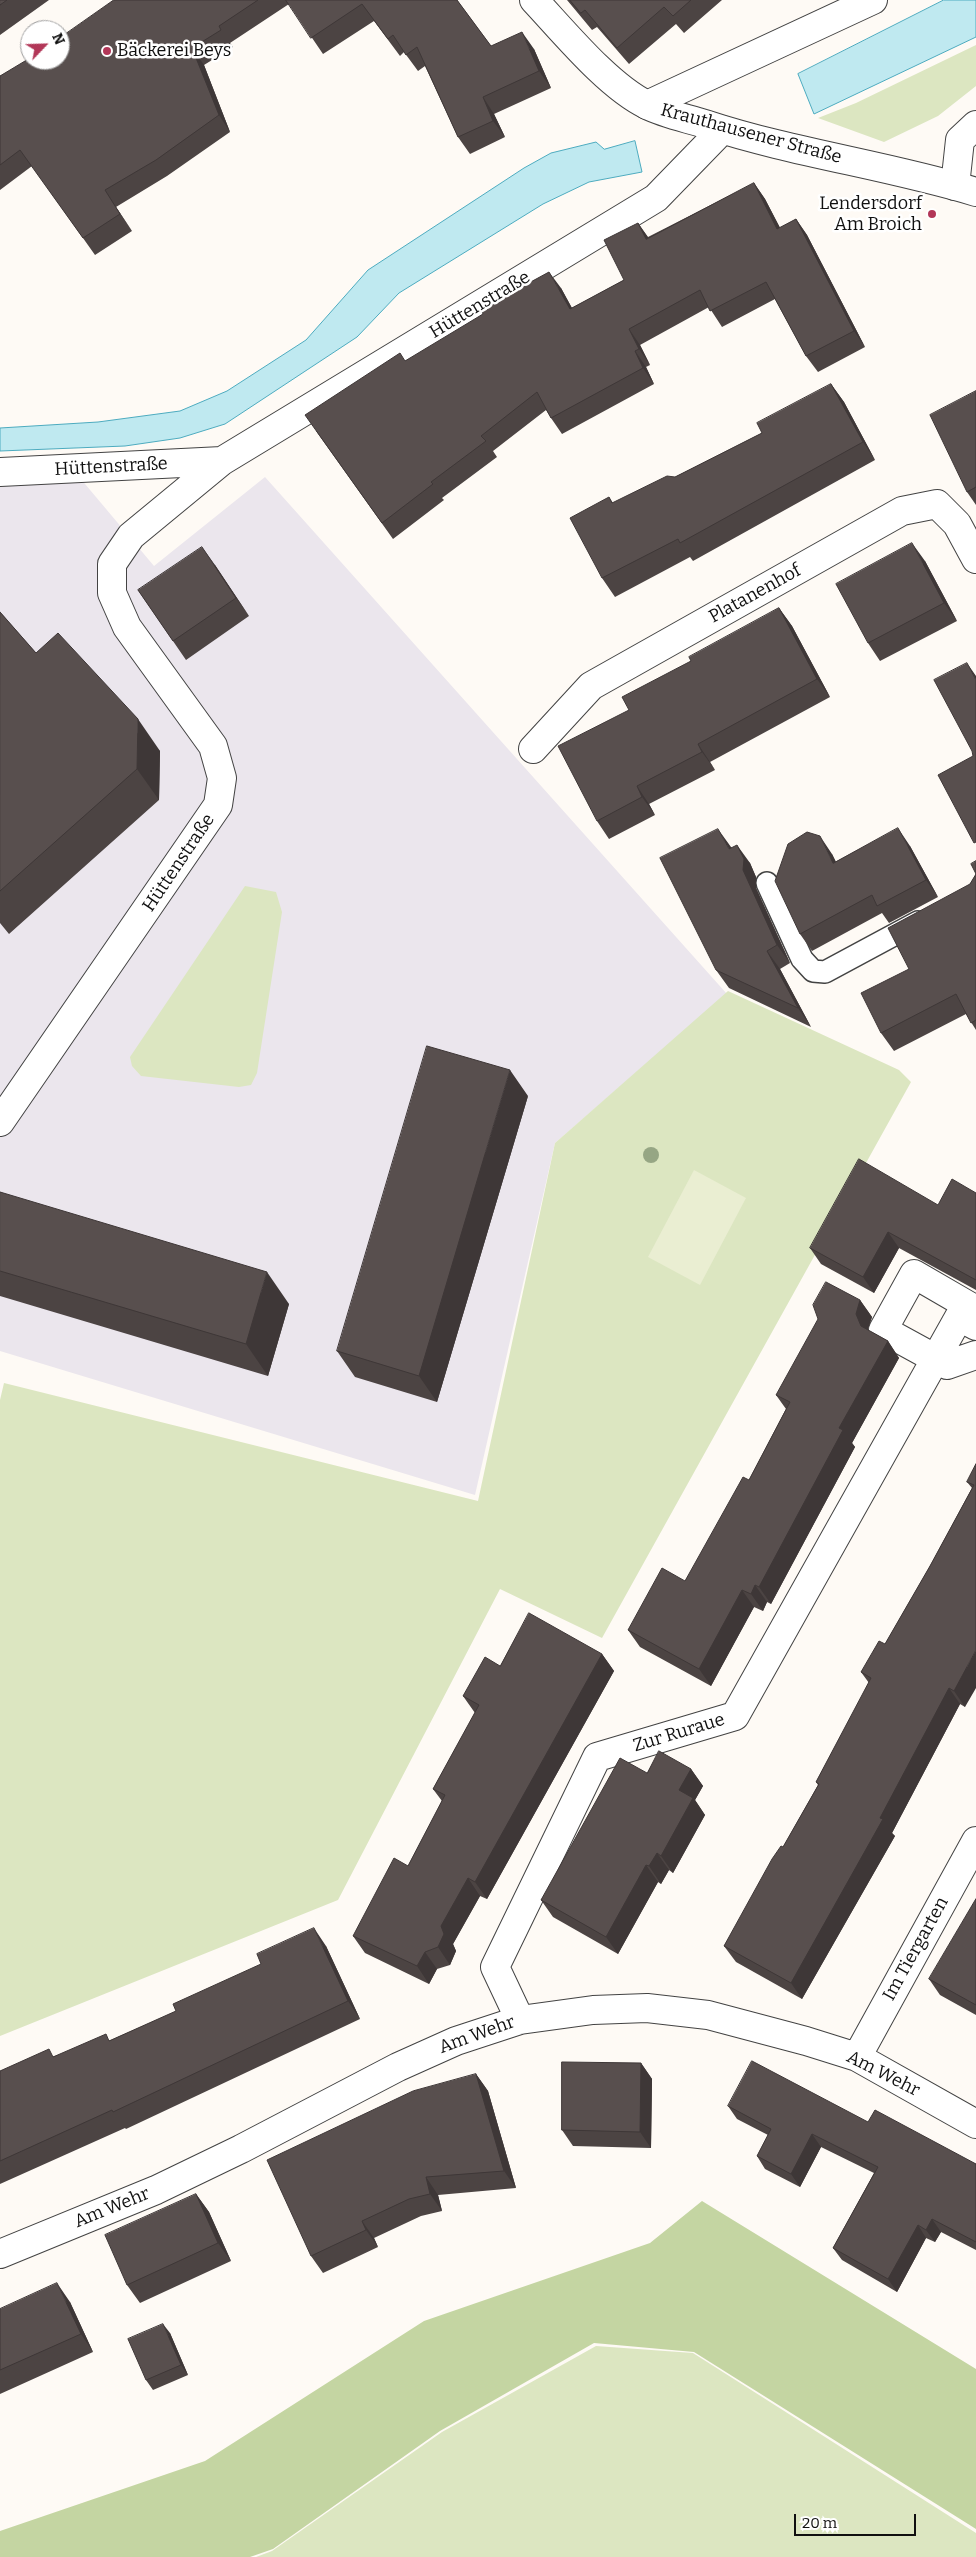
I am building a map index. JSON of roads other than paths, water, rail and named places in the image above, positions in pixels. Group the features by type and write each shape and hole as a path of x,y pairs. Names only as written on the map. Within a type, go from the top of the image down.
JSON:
{"street":[{"name":"Krauthausener Straße","path":"534,0 590,60 647,105 722,130 786,147 969,184"},
{"path":"647,105 873,0"},
{"path":"969,184 960,140 976,125"},
{"name":"Hüttenstraße","path":"0,1122 218,805 222,778 213,746 127,627 112,593 112,564 131,536 222,461 656,198 722,130"},
{"name":"Hüttenstraße","path":"0,472 222,461"},
{"name":"Platanenhof","path":"533,749 591,686 902,511 937,504 957,524 976,559"},
{"path":"976,1310 914,1274 883,1330 947,1365 976,1355"},
{"name":"Zur Ruraue","path":"520,2020 495,1967 596,1757 734,1716 959,1317 976,1326"},
{"name":"Im Tiergarten","path":"857,2057 976,1841"},
{"name":"Am Wehr","path":"0,2254 156,2190 241,2149 398,2067 456,2041 520,2020 593,2010 664,2010 708,2015 759,2027 857,2057 976,2124"}],"lane":[{"path":"767,883 802,959 813,971 825,972 932,915"}],"water":[{"path":"944,0 976,0 976,37 814,114 798,74"},
{"path":"635,141 642,172 589,182 543,204 399,293 357,337 225,424 180,438 125,446 0,451 0,428 98,422 180,411 227,391 306,340 368,270 524,168 551,153 596,142 604,149"}],"place":[{"name":"Bäckerei Beys","path":"107,51"},
{"name":"Lendersdorf Am Broich","path":"932,214"}]}
